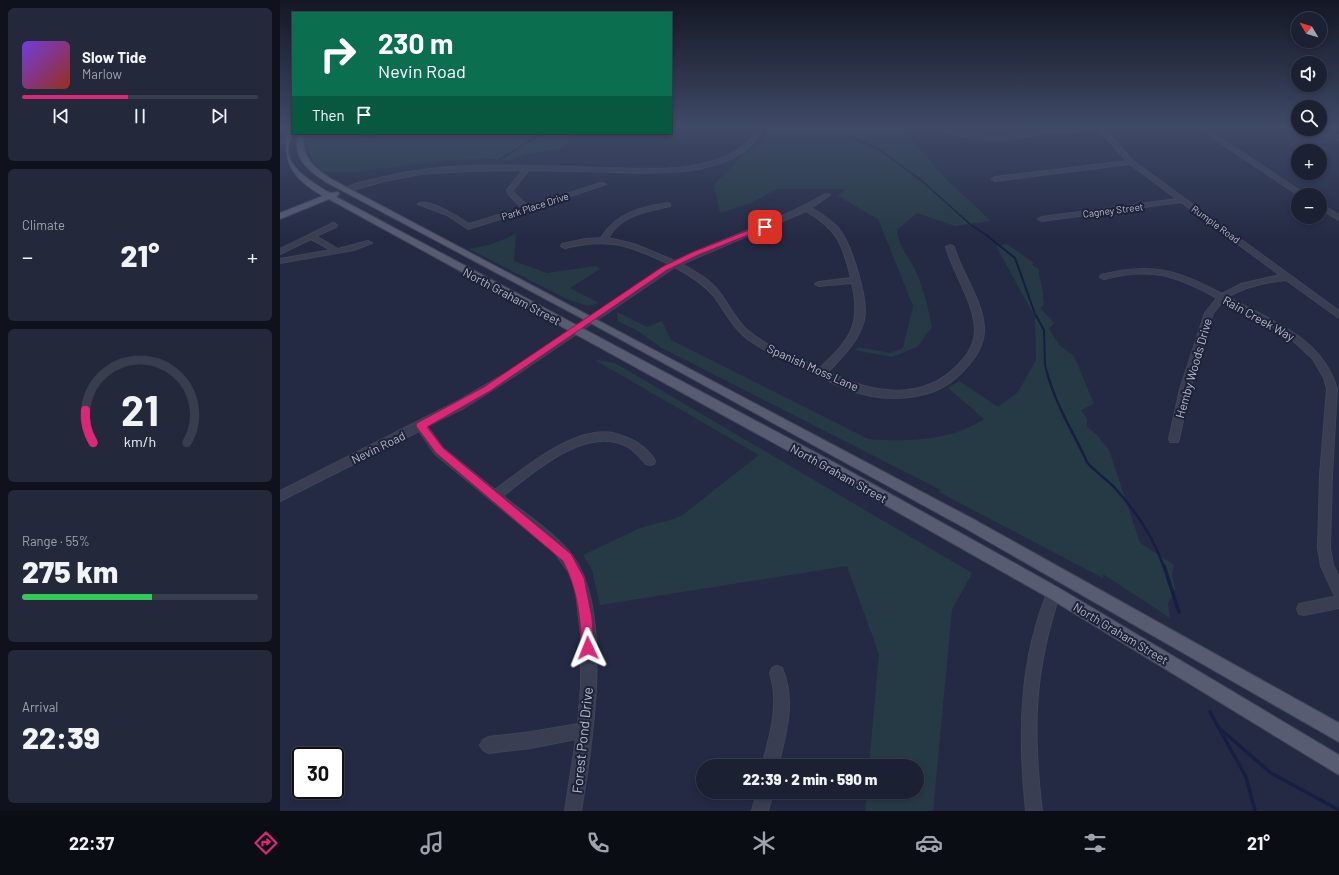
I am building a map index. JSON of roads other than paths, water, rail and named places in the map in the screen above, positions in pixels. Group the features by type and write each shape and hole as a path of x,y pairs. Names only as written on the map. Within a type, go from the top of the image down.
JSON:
{"main road":[{"name":"North Graham Street","path":"290,164 292,169 308,183 330,196 830,467 1054,593 1339,766"},
{"name":"North Graham Street","path":"307,164 322,176 346,190 591,319 968,523 1339,733"},
{"path":"280,216 346,190"}],"street":[{"path":"346,190 384,179 433,171 527,169 678,170 710,164"},
{"path":"995,178 1115,164"},
{"name":"Rumple Road","path":"1134,164 1339,315"},
{"path":"1255,164 1292,188"},
{"path":"527,169 510,190 511,194 527,209"},
{"name":"Park Place Drive","path":"421,204 449,214 468,227 603,184"},
{"name":"Nevin Road","path":"280,496 421,426 487,389 648,279 674,264 806,208 827,194"},
{"name":"Cagney Street","path":"1042,219 1183,200"},
{"path":"604,239 610,228 619,220 638,212 668,205"},
{"path":"806,208 820,216 839,234 855,280 861,307 858,325 847,345 821,373"},
{"path":"1327,210 1339,218"},
{"path":"280,252 333,225"},
{"path":"310,236 336,251"},
{"name":"Spanish Moss Lane","path":"565,246 604,239 628,243 674,264 698,278 711,288 736,324 750,337 776,352 853,387 891,394 928,389 944,382 960,368 975,350 980,328 978,315 955,265 950,247"},
{"path":"280,261 336,251 368,243"},
{"name":"Rain Creek Way","path":"1104,277 1138,270 1160,272 1180,278 1223,297 1290,334 1308,348 1324,366 1332,389 1326,475 1324,548 1326,566 1339,590"},
{"name":"Hemby Woods Drive","path":"1174,439 1185,389 1209,313 1213,306 1223,297 1238,288 1261,280 1287,277"},
{"path":"819,284 855,280"},
{"name":"Forest Pond Drive","path":"421,426 439,451 559,549 567,557 578,578 588,636 588,685 584,730 573,811"},
{"path":"495,496 551,454 576,442 589,439 612,437 630,442 641,449 650,461"},
{"path":"1034,811 1028,764 1027,726 1030,686 1034,654 1054,593"},
{"path":"1304,608 1339,602"},
{"path":"771,759 782,708 781,682 777,673"},
{"path":"488,745 531,740 584,730"},
{"path":"760,811 763,799"}],"waterway":[{"path":"899,164 922,181 971,225 988,236"},
{"path":"986,235 1015,258 1035,314 1044,330 1045,365 1049,380"},
{"path":"1049,379 1061,411 1087,462 1114,487 1130,505 1149,534 1164,567"},
{"path":"1164,566 1179,612"},
{"path":"1210,712 1246,777 1255,811"},
{"path":"1219,728 1271,773 1339,810"}]}
